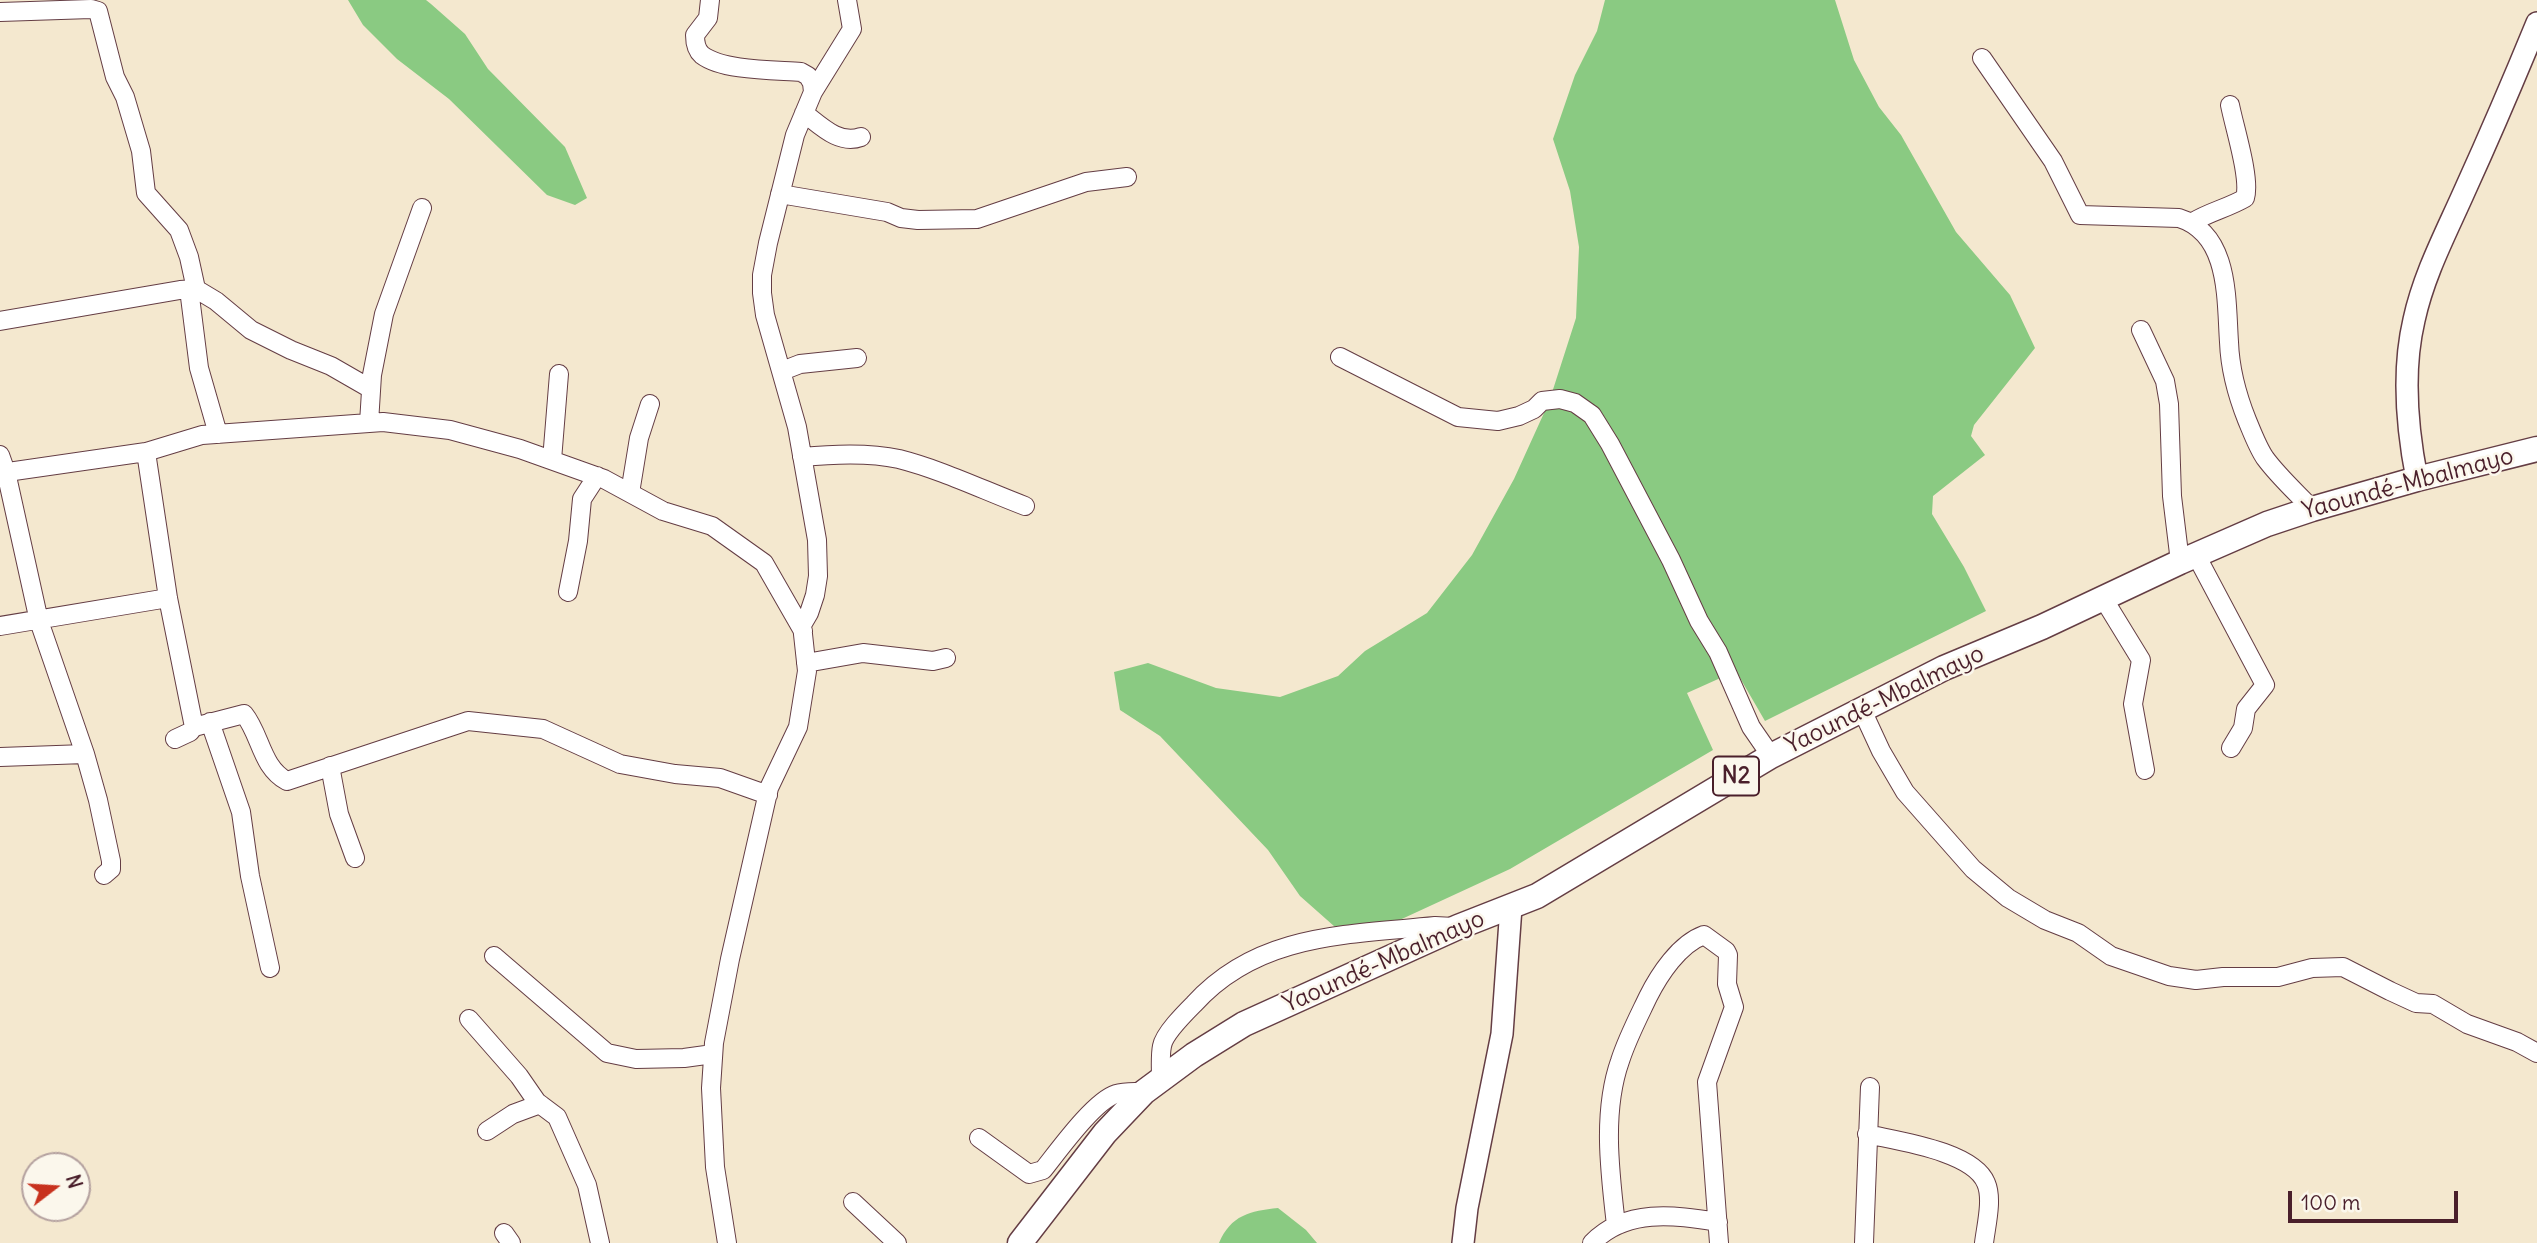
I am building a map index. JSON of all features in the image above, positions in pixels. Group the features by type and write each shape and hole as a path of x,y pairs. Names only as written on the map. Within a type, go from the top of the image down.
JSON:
{"highway":[{"name":"Yaoundé-Mbalmayo","path":"1020,1243 1105,1133 1153,1085 1244,1024 1561,883 1680,808 1771,756 1944,668 2042,627 2188,559 2267,524 2312,509 2537,449"}],"main road":[{"path":"2417,479 2408,420 2408,372 2414,321 2426,277 2537,23"},
{"path":"1463,1243 1467,1208 1502,1034 1511,907"}],"street":[{"path":"710,0 708,18 695,35 695,46 701,55 721,64 801,72 808,76 813,92"},
{"path":"727,1243 715,1167 711,1088 713,1054 730,959 768,795 798,727 806,663 802,625 810,613 818,576 817,540 802,457 782,371 765,315 762,275 795,135 813,92 852,29 848,0"},
{"path":"0,12 98,11 115,77 125,97 141,151 146,193 179,230 190,257 199,368 218,434"},
{"path":"1982,58 2053,161 2080,215 2179,218 2193,222 2203,230 2223,271 2234,382 2247,419 2264,457 2312,509"},
{"path":"2193,222 2245,198 2247,191 2230,105"},
{"path":"804,113 844,139 862,137"},
{"path":"780,194 887,212 901,218 968,220 1086,183 1127,177"},
{"path":"369,423 371,389 384,314 422,208"},
{"path":"0,321 193,289 216,301 251,330 331,366 371,389"},
{"path":"2141,330 2165,381 2169,404 2172,496 2188,559 2265,685 2246,709 2243,728 2231,748"},
{"path":"1340,357 1458,417 1498,421 1519,416 1534,409 1542,401 1560,399 1575,403 1592,415 1610,444 1671,560 1699,621 1718,652 1751,727 1771,756"},
{"path":"782,371 800,364 857,358"},
{"path":"552,460 559,374"},
{"path":"630,493 639,438 650,404"},
{"path":"104,876 111,869 111,861 98,800 39,621 2,467 146,452 202,435 383,422 450,430 552,460 597,477 663,511 712,526 764,563 803,631"},
{"path":"146,452 167,598 202,724 241,811 250,876 270,968"},
{"path":"802,457 828,454 896,459 932,469 1025,506"},
{"path":"568,592 578,541 582,499 597,477"},
{"path":"0,626 167,598"},
{"path":"2103,598 2141,660 2133,704 2145,771"},
{"path":"806,663 863,653 933,660 946,658"},
{"path":"1861,710 1905,792 1973,869 2008,898 2045,920 2078,933 2111,956 2169,976 2196,980 2278,977 2312,968 2343,967 2416,1003 2433,1004 2467,1024 2517,1042 2537,1053"},
{"path":"175,739 202,724 244,714 266,760 277,776 287,781 468,721 543,729 620,764 675,774 720,778 768,795"},
{"path":"0,757 85,754"},
{"path":"330,766 339,814 355,858"},
{"path":"979,1138 1029,1174 1037,1173 1043,1170 1093,1111 1112,1095 1153,1085 1162,1044 1204,993 1242,965 1284,945 1318,937 1435,926 1458,928"},
{"path":"1616,1225 1609,1134 1619,1062 1655,983 1686,947 1704,935 1728,955 1727,984 1734,1007 1707,1082 1719,1243"},
{"path":"494,956 607,1053 636,1059 684,1058 713,1054"},
{"path":"469,1019 520,1076 540,1104 557,1117 587,1185 600,1243"},
{"path":"1864,1243 1870,1087"},
{"path":"487,1131 513,1114 540,1104"},
{"path":"1867,1134 1946,1154 1976,1170 1987,1185 1984,1243"},
{"path":"853,1202 897,1243"},
{"path":"1592,1243 1616,1225 1648,1217 1672,1215 1718,1222"}],"green space":[{"path":"348,0 426,0 431,4 465,34 488,69 565,147 587,198 575,205 547,195 449,99 397,59 363,25"},
{"path":"1605,0 1835,0 1854,60 1879,107 1901,135 1956,232 2010,295 2035,348 1974,425 1971,436 1985,455 1933,496 1932,514 1964,567 1986,611 1765,721 1736,671 1687,693 1713,750 1510,869 1352,942 1300,896 1268,850 1160,736 1120,710 1114,672 1148,663 1216,688 1280,697 1338,676 1365,651 1427,613 1472,555 1514,479 1549,402 1576,318 1579,247 1570,191 1553,139 1575,75 1597,31"},
{"path":"1278,1208 1306,1230 1317,1243 1219,1243 1236,1220 1250,1213"}]}
